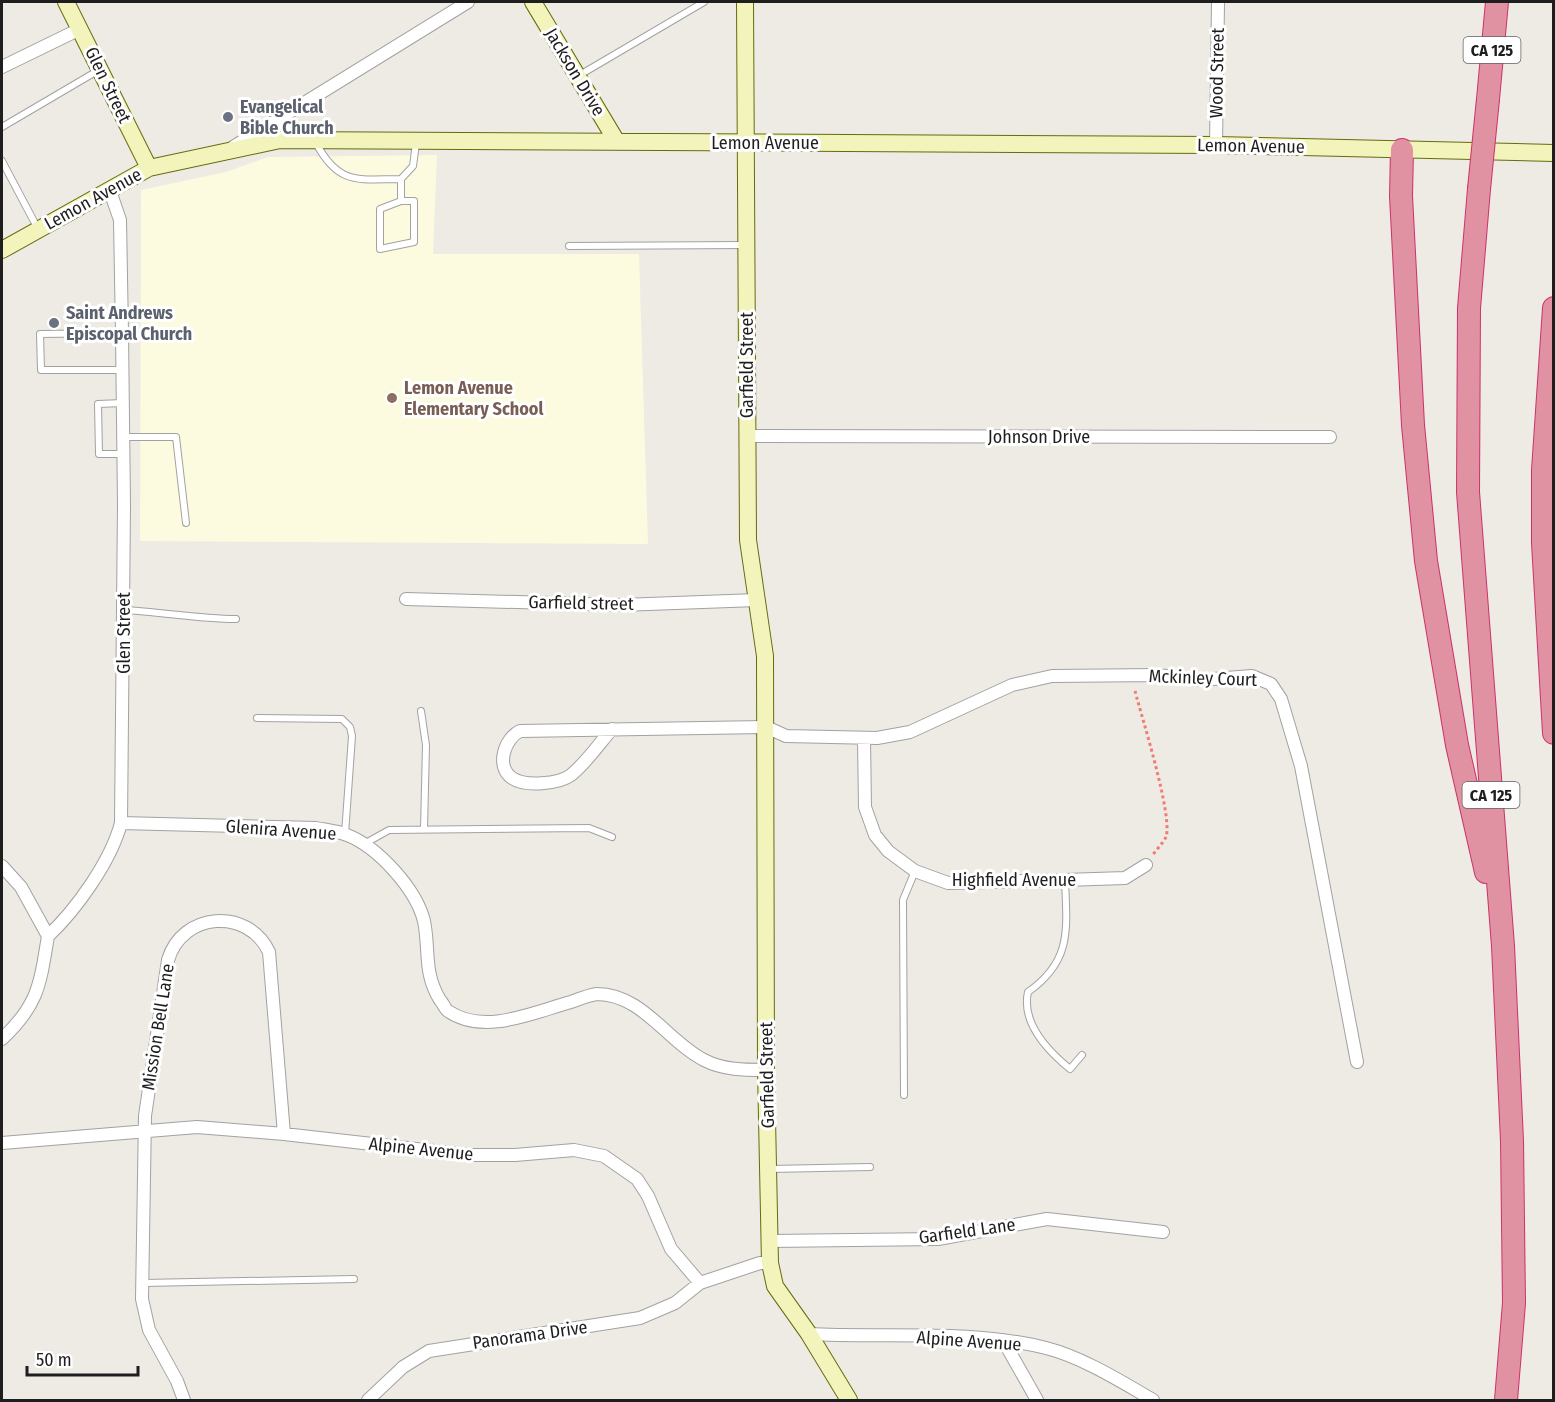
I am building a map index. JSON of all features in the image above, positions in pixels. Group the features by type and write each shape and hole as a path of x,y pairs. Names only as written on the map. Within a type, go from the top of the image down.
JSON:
{"highway":[{"name":"CA 125","path":"1497,2 1469,308 1468,492 1503,946 1512,1141 1514,1303 1506,1401"},
{"path":"1402,150 1401,196 1413,425 1426,561 1457,745 1503,946"},
{"path":"1554,308 1546,390 1543,543 1554,733"}],"main road":[{"name":"Glen Street","path":"66,2 148,168"},
{"name":"Jackson Drive","path":"533,2 617,142"},
{"name":"Garfield Street","path":"745,2 748,540 765,656 766,1070 770,1263 775,1286 809,1334 849,1401"},
{"name":"Lemon Avenue","path":"2,250 148,168 280,140 1216,145 1554,153"}],"street":[{"path":"227,151 468,2"},
{"name":"Wood Street","path":"1216,145 1218,2"},
{"path":"2,67 80,29"},
{"name":"Glen Street","path":"48,936 66,920 116,843 121,823 124,610 123,370 120,220 110,191"},
{"name":"Johnson Drive","path":"747,436 1330,437"},
{"name":"Garfield street","path":"406,599 621,605 757,600"},
{"name":"Mckinley Court","path":"864,739 910,732 1012,685 1052,676 1157,675 1200,680 1252,676 1265,680 1276,690 1281,699 1301,766 1357,1062"},
{"path":"612,729 572,775 560,781 519,782 510,777 504,766 506,745 510,736 520,731 612,729 766,727 786,736 864,739"},
{"name":"Highfield Avenue","path":"864,739 865,807 875,835 888,851 915,871 948,883 1065,880 1125,878 1146,865"},
{"name":"Glenira Avenue","path":"121,823 316,828 345,834 363,844 401,876 409,886 423,920 430,983 447,1011 480,1022 501,1022 596,994 622,998 634,1005 682,1046 705,1061 738,1071 766,1070"},
{"path":"2,866 21,887 48,936 43,976 35,996 20,1022 2,1039"},
{"name":"Mission Bell Lane","path":"184,1401 177,1381 149,1330 142,1283 144,1131 171,951 189,929 214,921 251,929 269,952 284,1134"},
{"name":"Alpine Avenue","path":"2,1143 205,1127 469,1155 515,1155 574,1150 604,1156 637,1179 648,1196 671,1249 700,1283"},
{"name":"Garfield Lane","path":"770,1241 938,1239 1047,1219 1163,1232"},
{"path":"700,1283 760,1263 770,1263"},
{"name":"Panorama Drive","path":"368,1401 410,1361 429,1351 640,1318 675,1303 700,1283"},
{"name":"Alpine Avenue","path":"809,1334 1003,1340 1048,1349 1112,1376 1153,1401"},
{"path":"1003,1340 1037,1401"}],"lane":[{"path":"578,76 704,2"},
{"path":"2,128 101,69"},
{"path":"314,139 324,157 349,178 401,179"},
{"path":"401,201 401,179 413,166 416,141"},
{"path":"2,161 38,230"},
{"path":"401,201 414,201 414,242 380,249 380,208 401,201"},
{"path":"569,246 747,245"},
{"path":"122,333 40,334 41,370 123,370"},
{"path":"123,403 98,404 99,454 124,454"},
{"path":"124,437 176,437 186,523"},
{"path":"124,610 185,614 197,619 236,619"},
{"path":"421,711 426,745 424,830"},
{"path":"257,718 342,719 350,727 352,736 345,834"},
{"path":"363,844 389,830 589,828 612,837"},
{"path":"904,1095 903,900 915,871"},
{"path":"1065,880 1066,906 1062,956 1043,981 1028,992 1026,1002 1029,1016 1051,1053 1070,1069 1082,1055"},
{"path":"769,1169 870,1167"},
{"path":"142,1283 354,1279"}],"path":[{"path":"1135,691 1163,802 1166,826 1166,836 1146,865"}],"shaded area":[{"name":"Lemon Avenue Elementary School","path":"437,155 433,254 639,254 648,544 140,541 141,190 226,172 268,157"}],"place":[{"name":"Evangelical Bible Church","path":"228,117"},
{"name":"Saint Andrews Episcopal Church","path":"54,323"},
{"name":"Lemon Avenue Elementary School","path":"392,398"}]}
